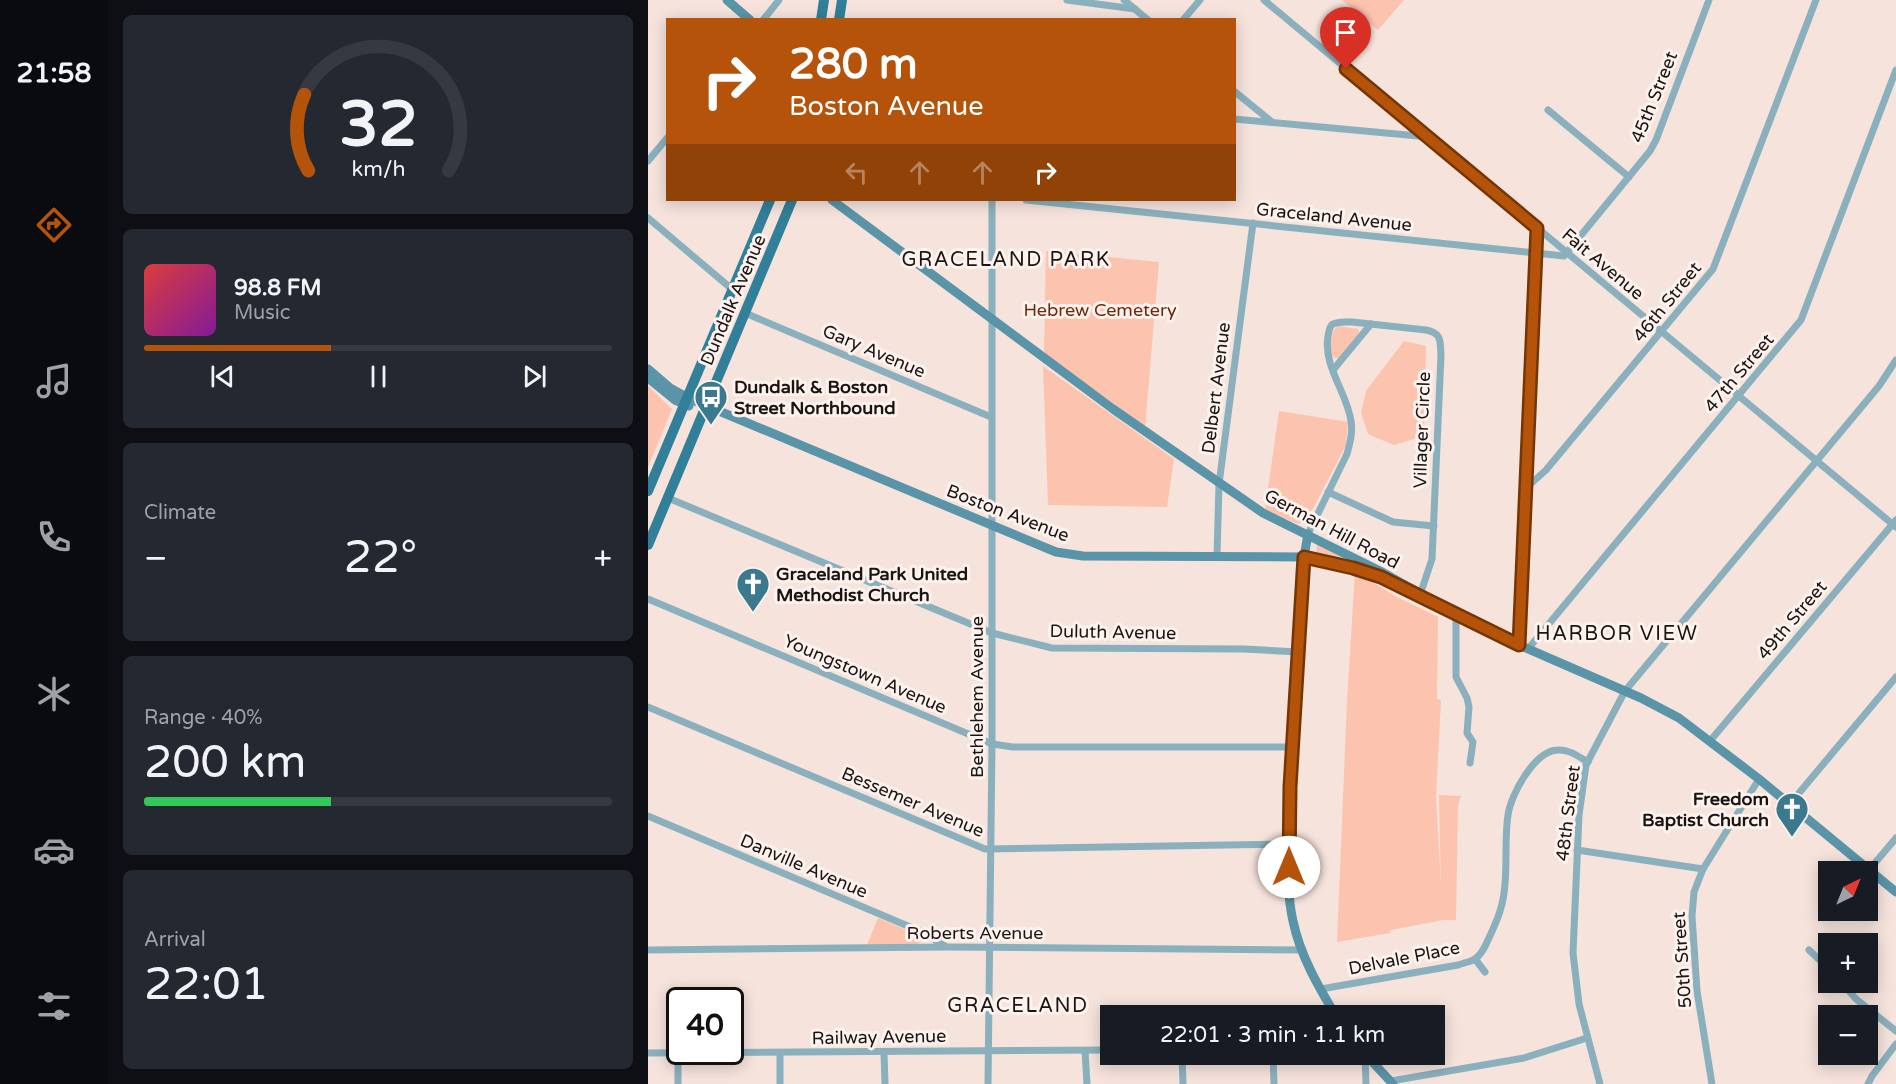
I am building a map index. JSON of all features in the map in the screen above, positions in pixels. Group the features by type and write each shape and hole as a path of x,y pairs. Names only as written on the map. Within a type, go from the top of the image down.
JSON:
{"main road":[{"path":"821,17 824,0"},
{"path":"821,17 830,0"},
{"path":"838,18 842,0"},
{"name":"Dundalk Avenue","path":"648,491 770,201"},
{"name":"Dundalk Avenue","path":"648,545 792,201"}],"street":[{"path":"727,0 748,18"},
{"path":"765,18 779,0"},
{"path":"1066,0 1135,9"},
{"path":"1124,0 1146,18"},
{"path":"1186,18 1200,0"},
{"name":"Fait Avenue","path":"1264,0 1895,524"},
{"name":"45th Street","path":"1566,253 1644,159 1656,140 1709,0"},
{"name":"46th Street","path":"1525,489 1546,470 1713,269 1816,0"},
{"name":"47th Street","path":"1524,647 1739,396 1801,320 1896,70"},
{"path":"1236,93 1272,123"},
{"path":"1548,110 1629,177"},
{"path":"1236,119 1429,136"},
{"path":"648,161 666,139"},
{"name":"German Hill Road","path":"833,201 1113,409 1263,513 1380,571 1456,614 1524,647 1667,710 1759,779 1858,861"},
{"name":"Bethlehem Avenue","path":"988,1084 992,744 992,201"},
{"name":"Graceland Avenue","path":"1046,201 1104,204 1253,224 1564,256 1566,253"},
{"path":"648,218 733,290"},
{"name":"Delbert Avenue","path":"1217,556 1219,484 1253,224"},
{"path":"1524,647 1525,489 1537,228"},
{"name":"Gary Avenue","path":"746,314 991,417"},
{"name":"Villager Circle","path":"1308,534 1347,454 1352,430 1348,411 1326,353 1330,327 1340,322 1433,332 1440,337 1434,526 1432,559 1420,594"},
{"path":"1333,370 1371,324"},
{"name":"48th Street","path":"1600,1084 1579,1004 1573,953 1582,785 1588,762 1625,691 1895,364"},
{"path":"648,369 687,402"},
{"path":"648,378 687,402"},
{"name":"Boston Avenue","path":"687,402 706,406 1045,548 1065,554 1304,557 1361,570 1420,594"},
{"path":"1328,492 1393,522 1434,526"},
{"name":"Duluth Avenue","path":"668,498 992,633 1052,648 1244,649 1298,652"},
{"name":"49th Street","path":"1710,741 1895,524"},
{"path":"1308,534 1304,557 1292,747 1290,903 1301,950 1330,1005"},
{"name":"Youngstown Avenue","path":"648,599 992,744 1013,747 1292,747"},
{"path":"1456,614 1456,677 1469,707 1467,733 1473,742 1470,763"},
{"path":"1789,805 1896,677"},
{"name":"Bessemer Avenue","path":"648,707 985,849 1289,844"},
{"name":"Delvale Place","path":"1321,989 1458,965 1475,959 1486,944 1502,906 1509,807 1515,793 1533,764 1546,753 1560,749 1588,762"},
{"name":"50th Street","path":"1712,1084 1697,991 1693,946 1693,902 1702,870 1759,779"},
{"name":"Danville Avenue","path":"648,816 922,932 946,947"},
{"path":"1877,861 1896,838"},
{"path":"1577,850 1702,870"},
{"name":"German Hill Road","path":"1878,877 1896,892"},
{"name":"Roberts Avenue","path":"648,950 946,947 1301,950"},
{"path":"1809,950 1818,959"},
{"path":"1475,959 1485,972"},
{"path":"1851,993 1896,1031"},
{"path":"1375,1065 1392,1083 1524,1058 1587,1038"},
{"path":"1868,1084 1896,1044"},
{"name":"Railway Avenue","path":"744,1053 1100,1050"},
{"path":"1085,1051 1087,1084"},
{"path":"884,1052 885,1084"},
{"name":"Railway Avenue","path":"648,1053 666,1053"},
{"path":"780,1053 780,1084"},
{"path":"678,1065 678,1084"},
{"path":"1182,1065 1183,1084"},
{"path":"1273,1065 1274,1084"},
{"path":"1365,1065 1366,1084"}],"green space":[{"path":"1342,0 1404,0 1378,30"},
{"name":"Hebrew Cemetery","path":"1046,251 1159,262 1145,427 1044,353"},
{"path":"1338,326 1358,329 1359,333 1339,358 1335,358 1331,355 1331,339"},
{"path":"1404,341 1426,346 1424,436 1394,445 1368,434 1361,413 1366,391"},
{"name":"Hebrew Cemetery","path":"1043,366 1174,459 1167,507 1048,505"},
{"path":"648,386 672,409 648,467"},
{"path":"1279,411 1348,422 1346,445 1314,507 1304,522 1298,524 1265,510"},
{"path":"1317,543 1355,563 1316,553"},
{"path":"1355,572 1395,596 1438,617 1437,699 1441,700 1436,796 1441,887 1439,795 1461,796 1458,805 1456,920 1443,920 1391,930 1390,933 1337,942 1347,701"},
{"path":"878,918 918,935 921,941 917,945 867,945"}],"place":[{"name":"Dundalk & Boston Street Northbound","path":"711,426"},
{"name":"Graceland Park United Methodist Church","path":"753,613"},
{"name":"Freedom Baptist Church","path":"1792,838"}],"district":[{"name":"GRACELAND PARK","path":"1006,260"},
{"name":"HARBOR VIEW","path":"1617,634"},
{"name":"GRACELAND","path":"1018,1006"}],"route":[{"path":"1289,867 1290,787 1304,557 1381,577 1420,594 1519,645 1537,228 1346,69"}]}
